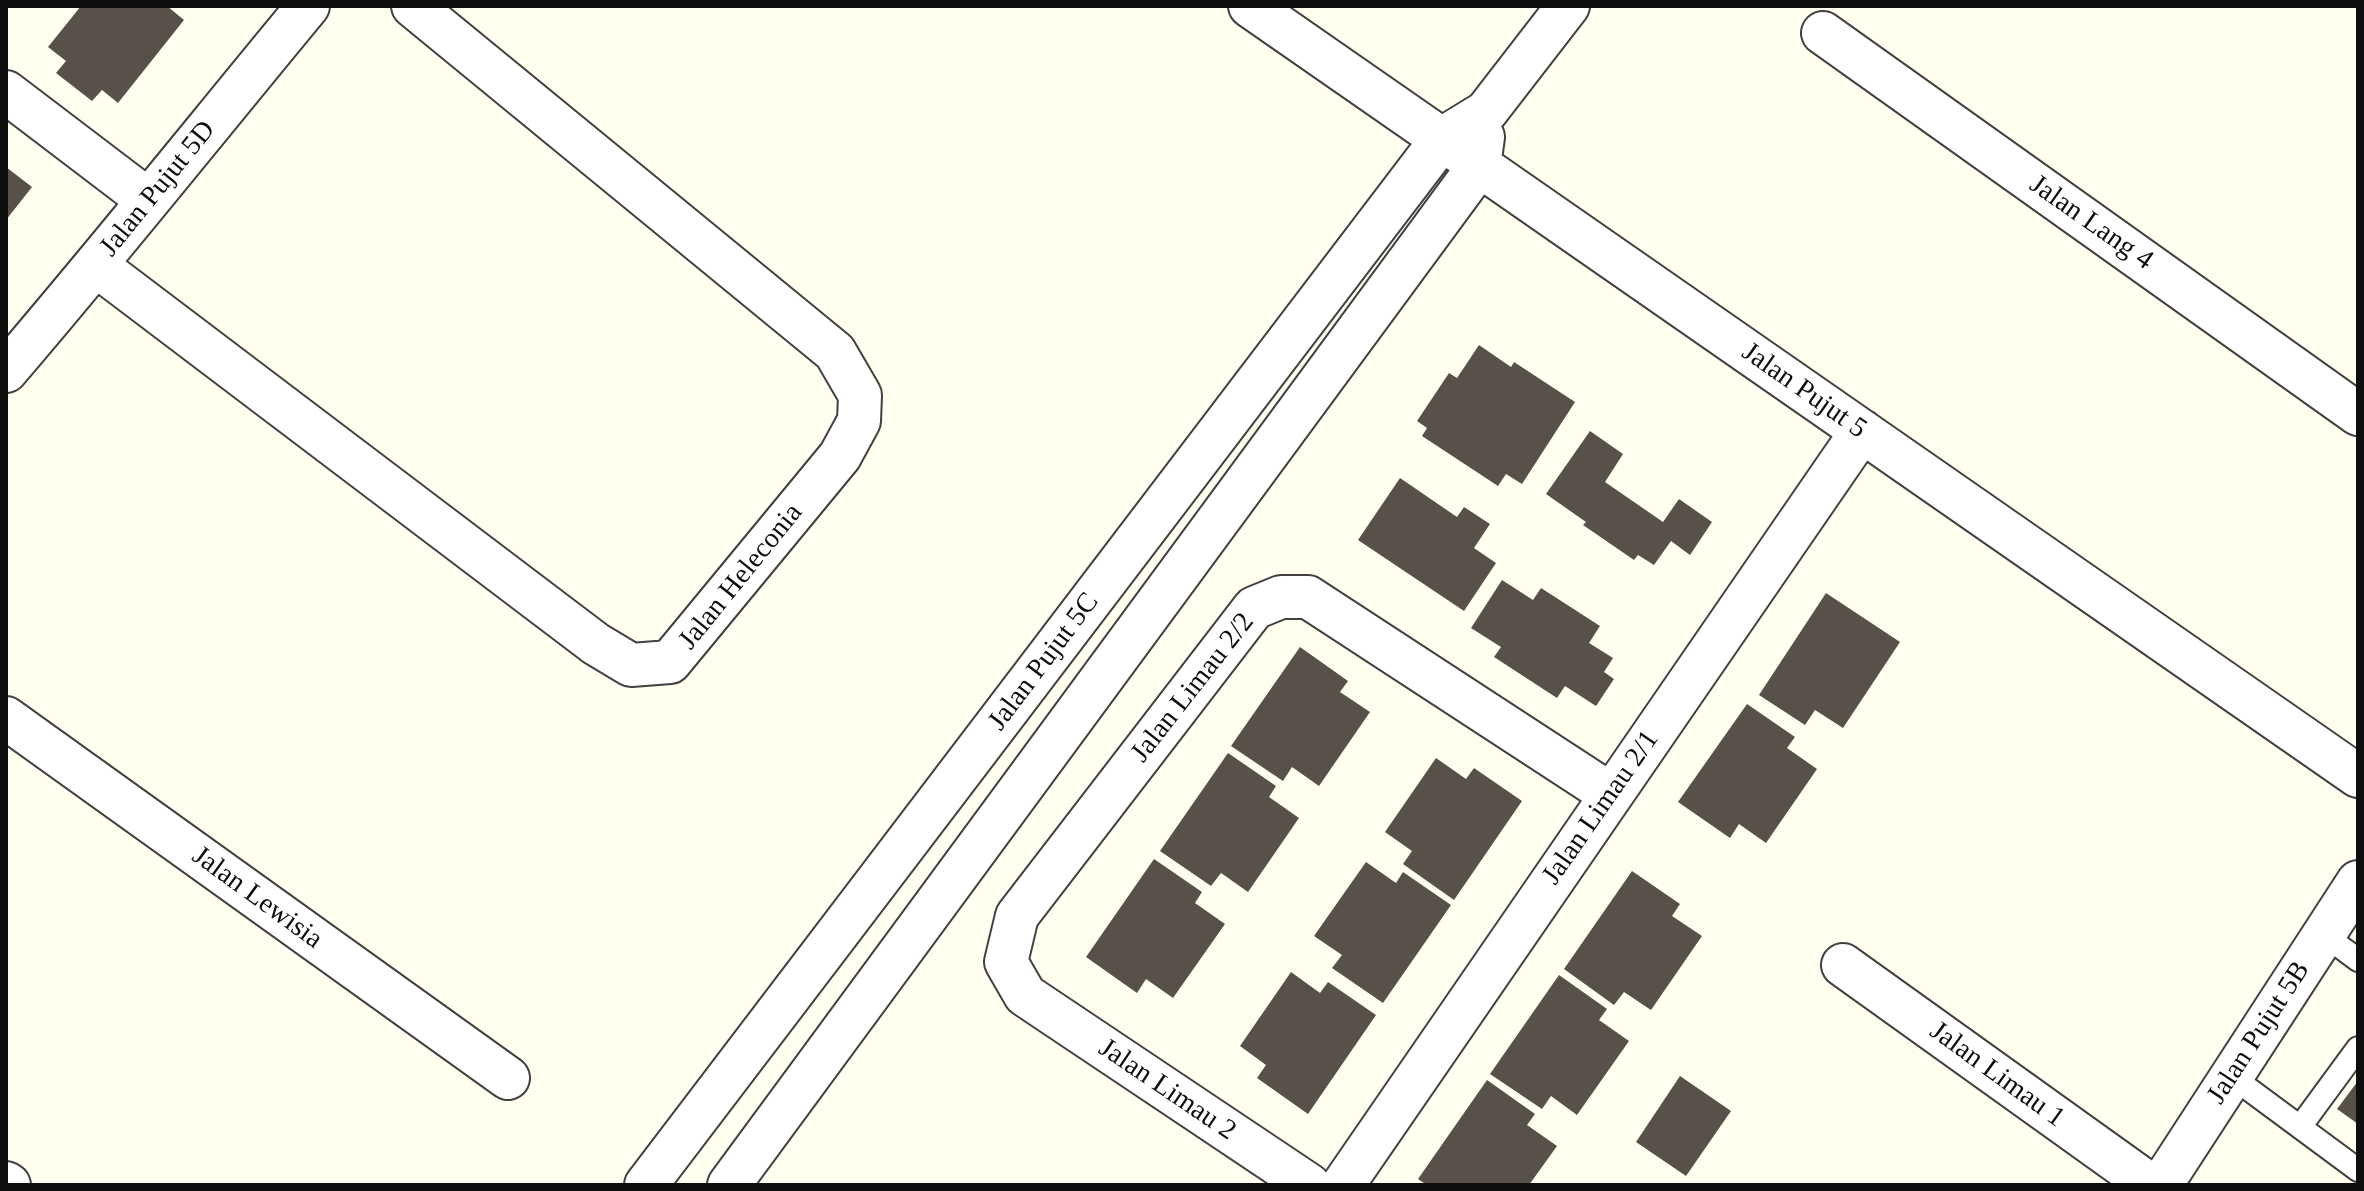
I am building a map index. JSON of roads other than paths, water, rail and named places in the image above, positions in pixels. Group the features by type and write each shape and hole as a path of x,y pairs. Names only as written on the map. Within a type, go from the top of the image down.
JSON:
{"street":[{"name":"Jalan Pujut 5D","path":"6,371 97,266 308,6"},
{"name":"Jalan Heleconia","path":"97,266 596,644 631,665 670,662 840,456 859,421 860,395 835,352 413,6"},
{"name":"Jalan Pujut 5","path":"1250,6 2358,776"},
{"path":"1442,139 1486,112 1568,6"},
{"name":"Jalan Lang 4","path":"1823,33 2358,414"},
{"path":"6,92 148,200"},
{"path":"1479,166 1486,112"},
{"name":"Jalan Pujut 5C","path":"646,1185 1442,139"},
{"name":"Jalan Pujut 5C","path":"729,1185 1479,166"},
{"name":"Jalan Limau 2/1","path":"1343,1185 1862,431"},
{"name":"Jalan Limau 2/2","path":"1025,995 1006,962 1017,916 1254,608 1281,597 1308,597 1610,794"},
{"name":"Jalan Lewisia","path":"6,718 508,1078"},
{"name":"Jalan Pujut 5B","path":"2161,1185 2358,882"},
{"name":"Jalan Limau 1","path":"1843,965 2150,1185"},
{"name":"Jalan Limau 2","path":"1025,995 1309,1185"}],"lane":[{"path":"2323,934 2358,960"},
{"path":"2300,1127 2358,1048"},
{"path":"2231,1076 2358,1170"}]}
